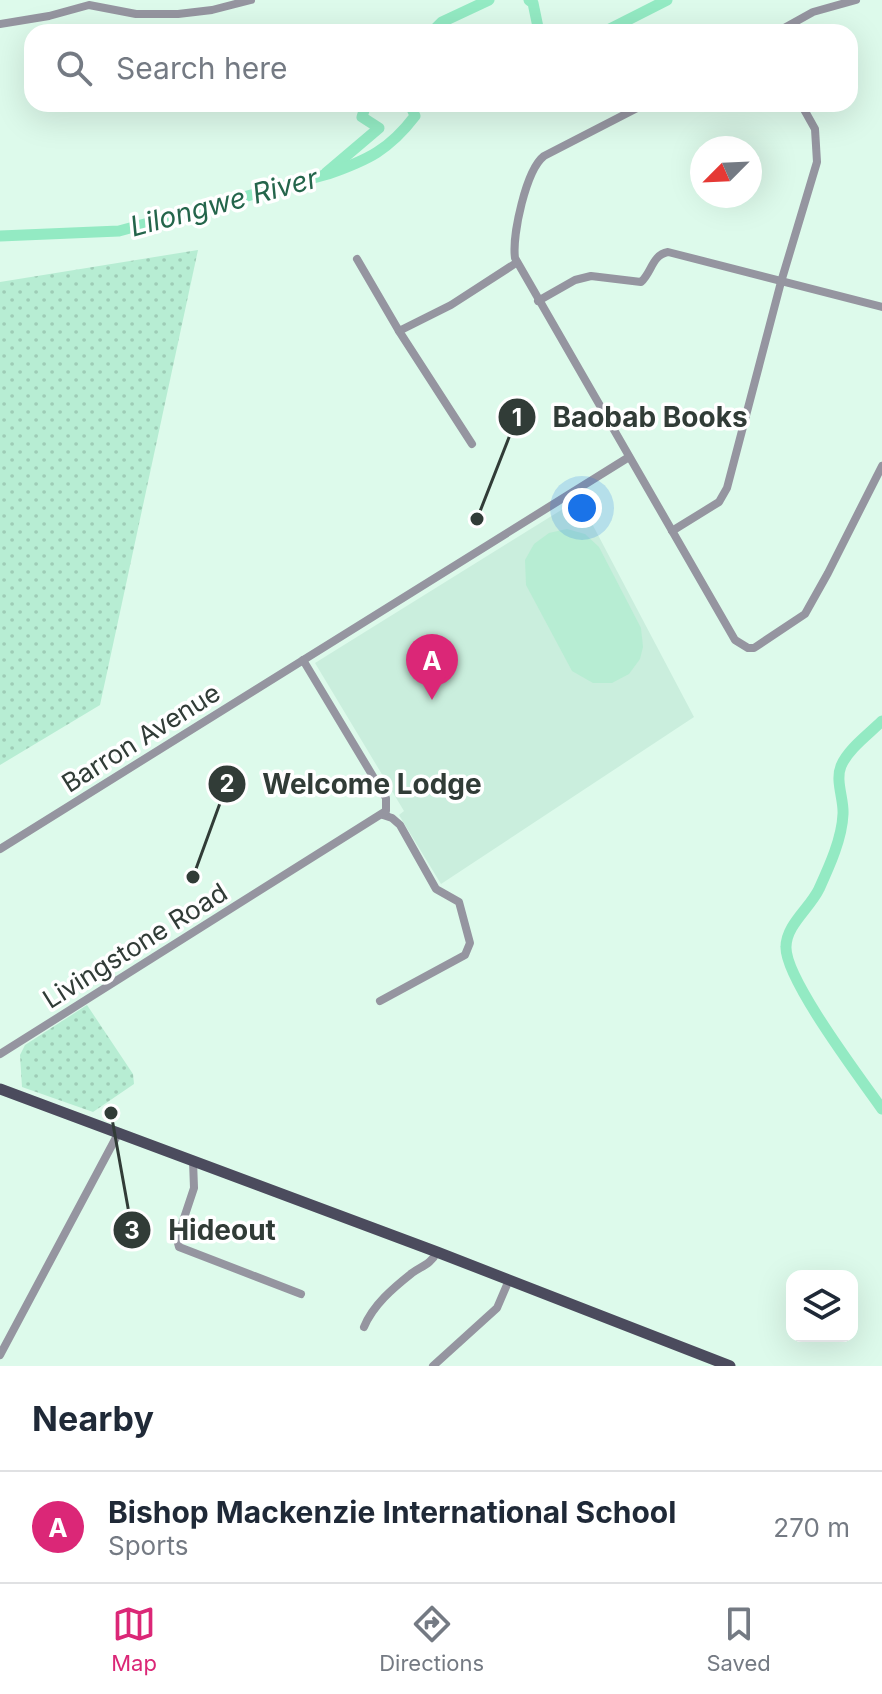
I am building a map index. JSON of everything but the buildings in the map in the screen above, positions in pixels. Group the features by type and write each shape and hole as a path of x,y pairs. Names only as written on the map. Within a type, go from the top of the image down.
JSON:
{"main road":[{"path":"2,1089 730,1366"}],"street":[{"path":"0,24 49,16 89,5 136,14 178,14 212,10 251,0"},
{"path":"791,24 813,12 856,0"},
{"path":"629,112 536,163 521,209 514,251 516,263 735,640 754,648 799,619 809,608 882,466"},
{"path":"672,531 719,502 727,488 781,282 817,162 815,129 805,112"},
{"path":"538,301 575,280 591,276 641,282 656,258 668,252 882,307"},
{"path":"357,259 472,444"},
{"path":"399,331 451,305 516,263"},
{"name":"Barron Avenue","path":"0,849 629,457"},
{"path":"303,660 386,798 387,807 383,815 400,825 436,889 459,902 470,943 465,955 380,1001"},
{"name":"Livingstone Road","path":"0,1054 383,815"},
{"path":"0,1355 119,1132"},
{"path":"193,1161 194,1188 177,1239 179,1247 301,1294"},
{"path":"364,1327 376,1304 412,1273 433,1260 437,1252"},
{"path":"433,1366 500,1305 509,1280"}],"shaded area":[{"path":"198,250 100,705 0,765 0,282"},
{"path":"579,499 694,717 441,884 399,815 404,811 315,663"},
{"path":"567,529 585,534 599,547 641,628 643,647 640,659 629,674 612,683 593,683 572,671 526,585 525,560 534,544 549,533"},
{"path":"87,1005 133,1074 134,1084 93,1112 22,1087 20,1055 25,1045"}],"waterway":[{"name":"Lilongwe River","path":"440,24 489,0"},
{"name":"Lilongwe River","path":"529,0 533,3 537,24"},
{"name":"Lilongwe River","path":"620,24 667,0"},
{"path":"326,173 379,128 362,117 364,112"},
{"name":"Lilongwe River","path":"0,236 119,231 328,174 355,164 387,146 415,116 413,112"},
{"name":"Lilongwe River","path":"882,721 854,748 841,766 839,778 843,814 838,843 819,889 790,931 786,947 789,962 810,1004 882,1109"}],"place":[{"name":"Baobab Books","path":"477,519"},
{"name":"Bishop Mackenzie International School","path":"432,700"},
{"name":"Welcome Lodge","path":"193,877"},
{"name":"Hideout","path":"111,1113"}]}
